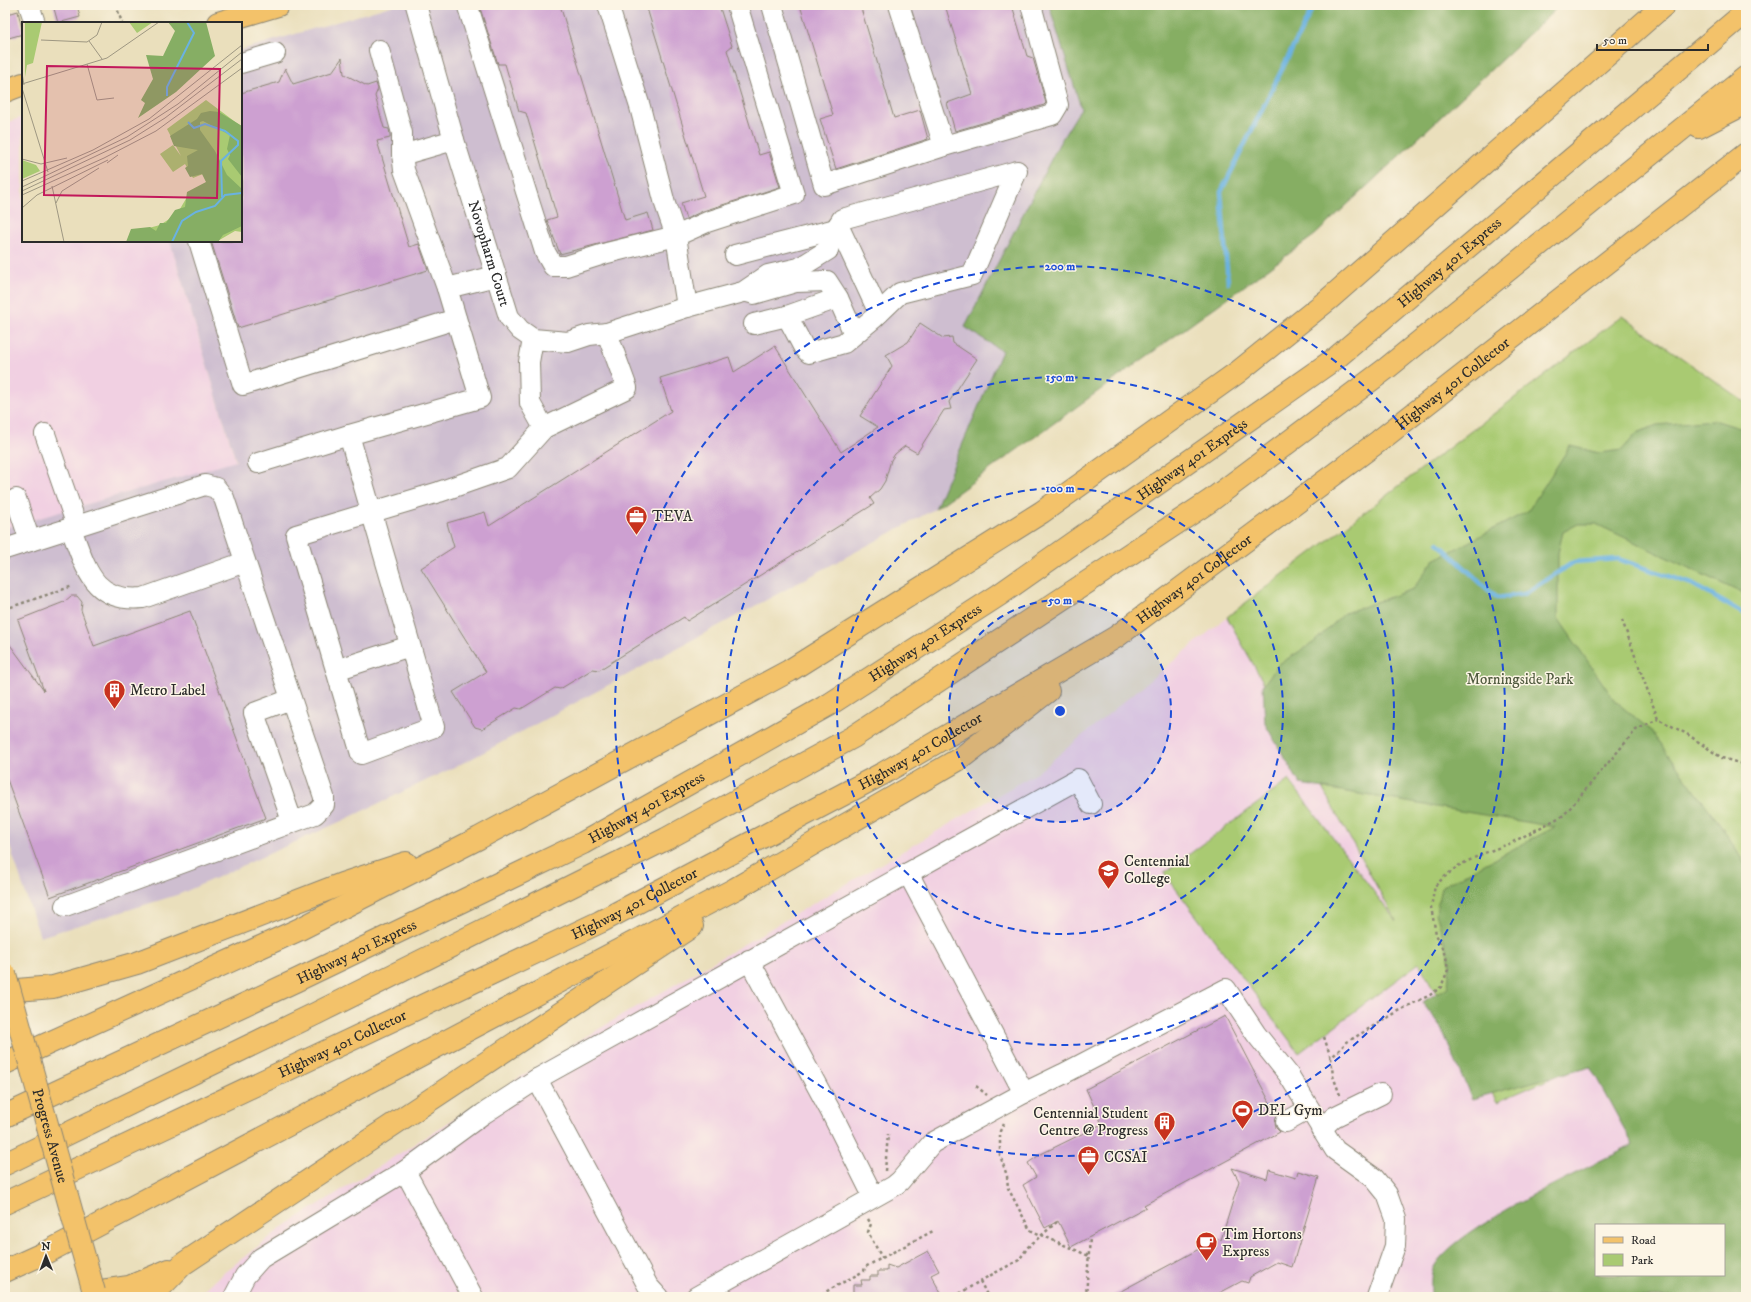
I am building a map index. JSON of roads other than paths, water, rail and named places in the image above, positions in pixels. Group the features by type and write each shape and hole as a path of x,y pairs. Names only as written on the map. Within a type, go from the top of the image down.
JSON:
{"main road":[{"path":"221,22 278,5"},
{"path":"5,1063 298,930 479,838 789,671 1042,512 1238,372 1329,300 1664,5"},
{"name":"Highway 401 Express","path":"5,1116 295,981 583,843 843,696 999,596 1336,358 1746,12"},
{"path":"5,1164 316,1014 659,842 853,737 1210,501 1387,368 1746,77"},
{"path":"5,91 22,84"},
{"path":"1660,146 1746,103"},
{"name":"Highway 401 Collector","path":"5,1203 600,922 882,774 1116,637 1379,441 1746,154"},
{"path":"5,1270 49,1251 735,889 962,758 1116,637"},
{"path":"5,991 53,987 137,963 342,884 479,838"},
{"path":"94,1294 129,1287 182,1264 692,926 735,889"},
{"name":"Progress Avenue","path":"5,974 94,1294"},
{"path":"151,1297 182,1264"}],"street":[{"path":"29,5 35,22"},
{"name":"Novopharm Court","path":"416,5 454,140 508,317 520,330 533,339"},
{"path":"608,5 640,107 665,204 676,236 687,307"},
{"path":"468,7 545,252 553,266 566,266 607,253 676,236 707,222 794,194 737,5"},
{"path":"772,5 824,185 944,146 1052,114 1058,105 1031,5"},
{"path":"899,5 944,146"},
{"path":"258,463 480,398 447,288 404,170 402,133 379,50"},
{"path":"242,62 275,53"},
{"path":"402,155 454,140"},
{"path":"544,428 530,404 528,362 533,339 568,342 589,335 606,333 687,307 743,292 768,275 799,268 828,250 837,227 842,219 1017,171 972,275 900,293 844,343 809,353 804,348 787,316"},
{"path":"735,255 837,227"},
{"path":"837,227 879,313"},
{"path":"199,242 243,385 456,319"},
{"path":"447,288 496,276"},
{"path":"743,292 754,294 796,282 827,280 838,298 854,334"},
{"path":"754,324 787,316 838,298"},
{"path":"350,435 371,512 434,727 361,754 296,535 371,512 439,492 508,468 544,428 627,388 606,333"},
{"path":"45,434 91,579 108,593 127,599 143,598 245,562"},
{"path":"5,549 206,485 216,488 224,498 324,801 324,805 315,814 292,821 65,906"},
{"path":"16,499 30,541"},
{"path":"336,670 410,646"},
{"path":"291,699 254,713 292,821"},
{"path":"234,1297 245,1276 262,1258 405,1171 483,1114 536,1079 1078,779 1091,804"},
{"path":"908,873 1024,1093"},
{"path":"749,960 825,1099 873,1196"},
{"path":"696,1297 720,1291 873,1196 900,1181 932,1143 999,1106 1226,989 1256,1034 1288,1074 1321,1130 1335,1150 1374,1178 1387,1194 1396,1219 1395,1246 1377,1297"},
{"path":"536,1079 648,1286 658,1297"},
{"path":"1321,1130 1334,1117 1381,1094"},
{"path":"1286,1122 1309,1109"},
{"path":"405,1171 473,1297"}],"waterway":[{"path":"1228,283 1221,192 1314,5"},
{"path":"1438,543 1497,598 1524,594 1574,562 1618,559 1692,584 1746,615"}],"place":[{"name":"TEVA","path":"637,536"},
{"name":"Metro Label","path":"115,710"},
{"name":"Centennial College","path":"1108,890"},
{"name":"DEL Gym","path":"1243,1130"},
{"name":"Centennial Student Centre @ Progress","path":"1164,1142"},
{"name":"CCSAI","path":"1089,1176"},
{"name":"Tim Hortons Express","path":"1206,1262"}],"park label":[{"name":"Morningside Park","path":"1520,679"}]}
